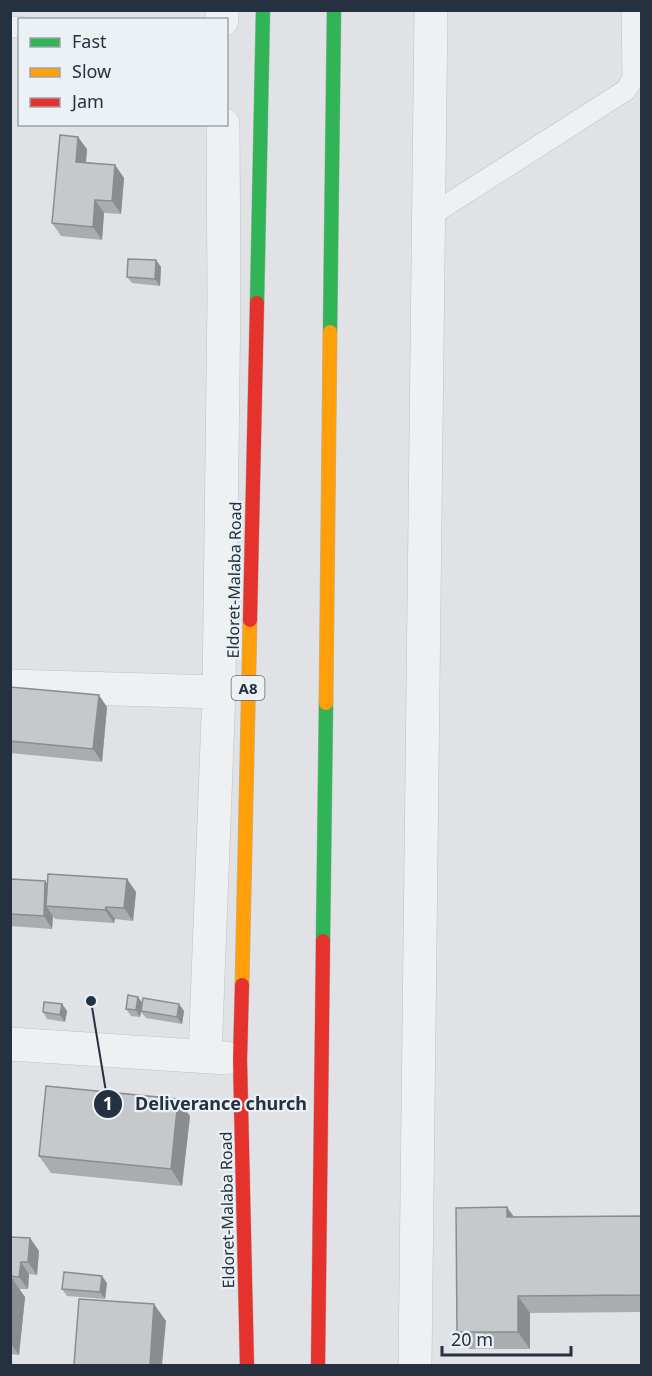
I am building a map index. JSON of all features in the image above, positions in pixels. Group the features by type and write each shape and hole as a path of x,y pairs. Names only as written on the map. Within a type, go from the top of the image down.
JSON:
{"highway":[{"name":"Eldoret-Malaba Road","path":"247,1365 240,1060 262,10"},
{"path":"318,1365 334,10"}],"street":[{"path":"415,1365 431,10"},
{"path":"205,1056 219,692 224,299 223,126"},
{"path":"10,686 219,692"},
{"path":"10,1044 240,1060"}],"lane":[{"path":"428,218 626,90 633,78 632,10"}],"building":[{"path":"60,135 78,137 76,162 115,165 112,201 95,200 93,227 52,223"},
{"path":"128,259 156,260 155,279 127,277"},
{"path":"10,687 99,695 93,749 10,741"},
{"path":"48,874 127,879 124,908 106,907 105,910 46,906"},
{"path":"10,879 45,881 44,916 10,914"},
{"path":"128,995 138,997 136,1010 126,1009"},
{"path":"143,998 179,1004 177,1017 141,1011"},
{"path":"44,1002 62,1004 60,1015 43,1012"},
{"path":"46,1086 178,1099 171,1169 39,1156"},
{"path":"507,1207 507,1217 642,1216 642,1295 518,1296 518,1332 457,1332 456,1208"},
{"path":"10,1237 30,1238 28,1262 21,1262 19,1277 10,1276"},
{"path":"64,1272 102,1276 100,1292 62,1289"},
{"path":"10,1280 13,1280 10,1305"},
{"path":"79,1299 154,1304 150,1365 74,1365"}],"traffic: fast":[{"path":"257,303 263,10"},
{"path":"330,332 334,10"},
{"path":"323,941 326,703"}],"traffic: slow":[{"path":"326,703 330,332"},
{"path":"242,985 250,620"}],"traffic: jam":[{"path":"250,620 257,303"},
{"path":"318,1366 323,941"},
{"path":"242,985 240,1060 247,1366"}],"place":[{"name":"Deliverance church","path":"91,1001"}]}
